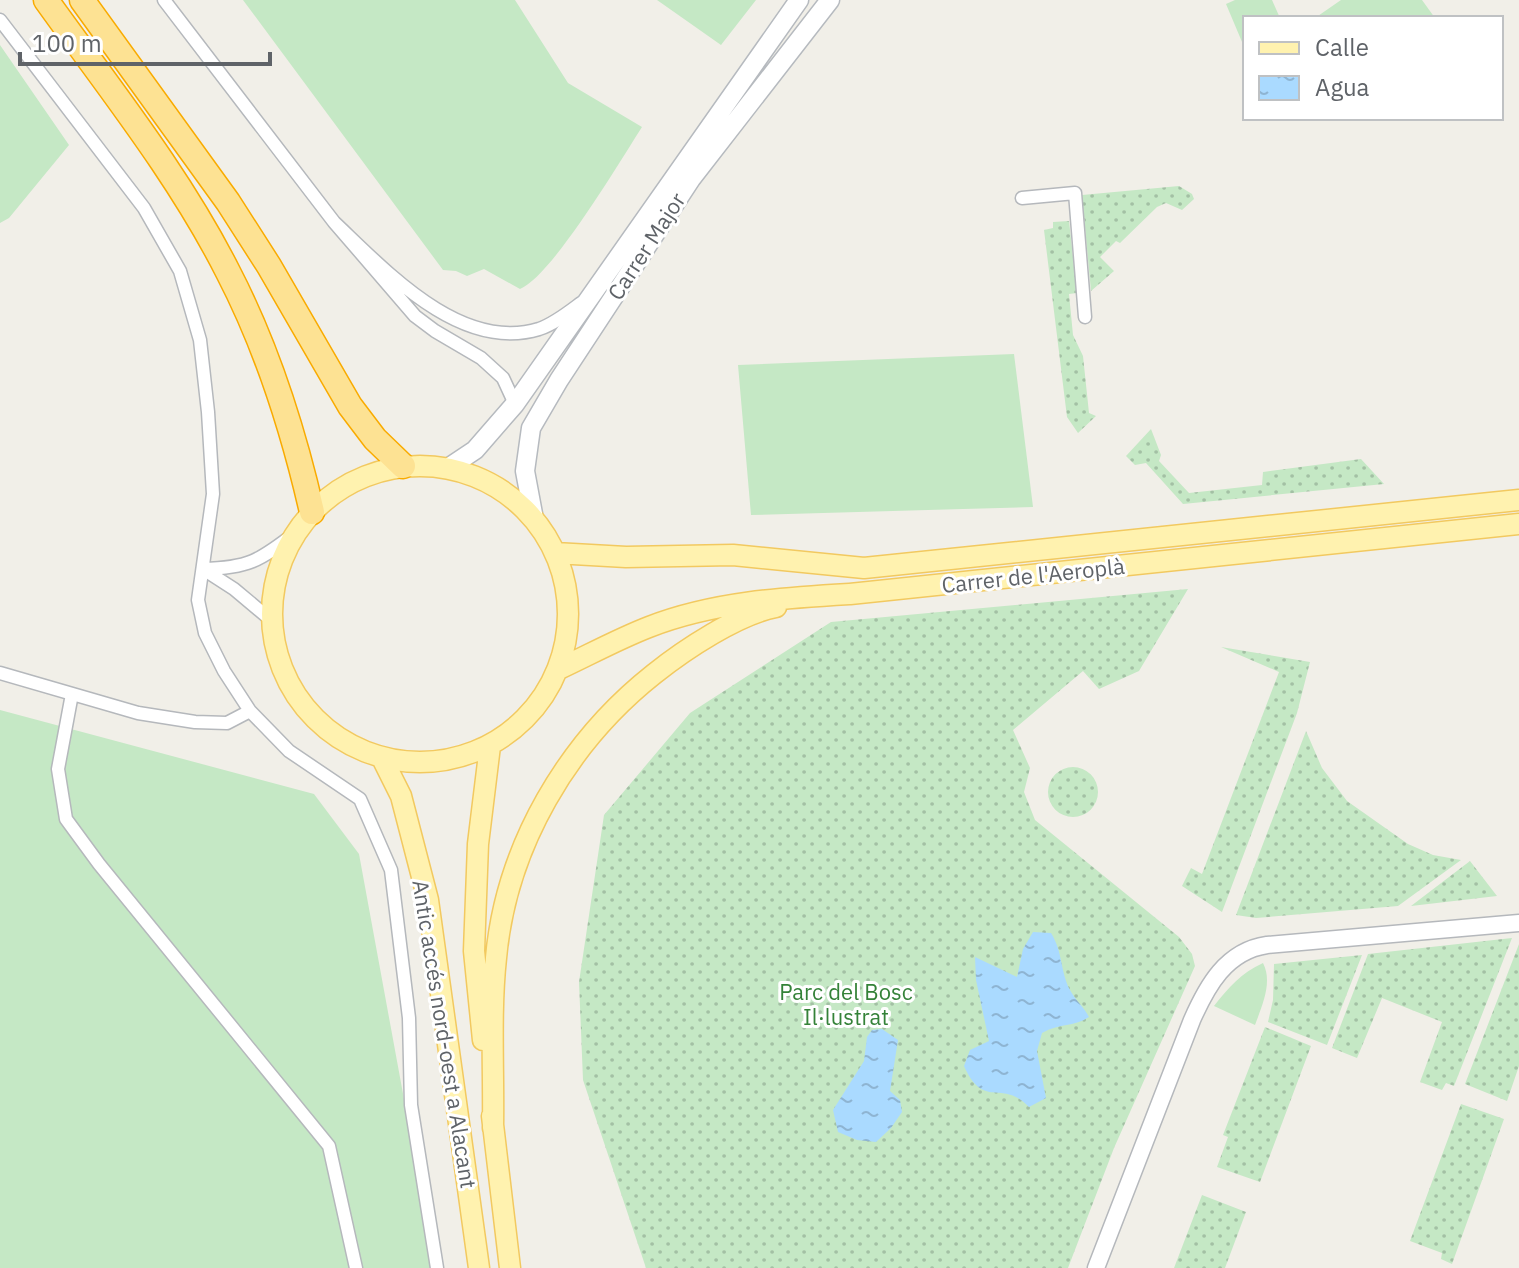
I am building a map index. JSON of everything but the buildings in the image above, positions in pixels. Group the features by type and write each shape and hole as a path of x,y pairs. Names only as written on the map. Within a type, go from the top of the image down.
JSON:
{"highway":[{"path":"46,0 174,180 228,272 248,314 283,406 312,512"},
{"path":"82,0 228,202 350,406 375,439 403,466"}],"main road":[{"name":"Carrer Major","path":"448,468 475,450 515,404 799,0"},
{"name":"Carrer Major","path":"534,519 525,471 531,428 691,179 830,0"},
{"path":"403,466 448,468 480,479 510,496 534,519 555,553 567,591 568,630 559,669 542,700 527,717 490,746 456,759 419,763 382,758 352,747 326,730 304,707 287,681 276,651 271,620 273,590 281,561 294,534 312,512 338,490 369,474 403,466"},
{"name":"Carrer de l'Aeroplà","path":"555,553 626,557 733,555 864,568 1519,500"},
{"name":"Carrer de l'Aeroplà","path":"559,669 650,626 717,607 1519,524"},
{"path":"493,1128 496,957 506,901 522,851 549,793 583,742 629,694 680,654 729,626 770,608 850,594"},
{"name":"Antic accés nord-oest a Alacant","path":"490,746 478,844 474,951 510,1268"},
{"name":"Antic accés nord-oest a Alacant","path":"382,758 401,796 428,900 479,1268"}],"street":[{"path":"164,0 334,222 415,316 481,358 503,378 515,404"},
{"path":"0,20 144,208 180,271 200,340 208,412 213,494 198,600 205,633 224,671 250,711 289,751 360,799 391,870 409,1018 411,1105 437,1268"},
{"path":"1022,198 1075,193 1085,317"},
{"path":"334,222 430,307 472,326 514,334 542,328 587,299"},
{"path":"203,569 232,568 260,560 294,534"},
{"path":"203,569 234,589 271,620"},
{"path":"0,673 138,713 195,722 227,723 250,711"},
{"path":"72,694 58,769 66,819 99,864 329,1146 356,1268"},
{"path":"1096,1268 1192,1020 1207,987 1226,964 1247,950 1267,945 1519,923"}],"green space":[{"path":"243,0 515,0 568,83 642,127 585,216 534,280 520,289 484,269 467,276 443,270"},
{"path":"657,0 756,0 721,45"},
{"path":"1235,0 1272,0 1279,16 1243,16 1243,44 1226,4"},
{"path":"1341,0 1422,0 1434,16 1318,16"},
{"path":"0,45 69,145 9,218 0,223"},
{"path":"1179,186 1192,194 1194,199 1182,210 1166,203 1157,207 1120,243 1116,241 1100,257 1114,271 1091,291 1082,195"},
{"path":"1069,221 1077,293 1069,294 1073,335 1083,356 1089,413 1096,416 1078,433 1067,417 1044,230 1053,228 1053,222"},
{"path":"1014,354 1033,507 751,515 738,365"},
{"path":"1151,429 1161,455 1159,461 1189,493 1262,485 1263,472 1361,459 1384,484 1183,504 1146,463 1135,465 1126,456"},
{"name":"Parc del Bosc Il·lustrat","path":"1188,589 1139,671 1099,689 1083,671 1013,730 1030,768 1024,792 1035,820 1179,937 1192,954 1195,966 1114,1148 1068,1268 646,1268 583,1080 579,982 604,815 690,713 831,622"},
{"path":"1221,647 1310,662 1297,713 1222,912 1182,886 1191,868 1202,874 1279,672"},
{"path":"0,710 314,794 359,854 435,1268 0,1268"},
{"path":"1306,731 1322,768 1347,801 1408,844 1433,855 1461,860 1398,906 1256,918 1236,915"},
{"path":"1073,767 1091,774 1098,792 1091,810 1073,817 1055,810 1048,792 1055,774"},
{"path":"1470,861 1497,896 1411,906"},
{"path":"1512,938 1454,1086 1446,1083 1442,1090 1420,1082 1442,1022 1382,998 1357,1058 1332,1048 1368,954"},
{"path":"1519,944 1519,1066 1507,1101 1465,1084"},
{"path":"1362,955 1327,1045 1268,1022 1273,1000 1274,964"},
{"path":"1263,963 1267,986 1255,1025 1214,1006 1236,981"},
{"path":"1265,1027 1311,1046 1260,1182 1217,1167 1228,1137 1223,1135"},
{"path":"1461,1104 1504,1119 1452,1264 1441,1259 1442,1253 1410,1241"},
{"path":"1202,1195 1246,1212 1225,1268 1174,1268"}],"water":[{"path":"1033,932 1051,933 1070,990 1089,1017 1042,1033 1037,1051 1046,1098 1029,1107 1010,1095 979,1087 964,1066 970,1050 989,1041 976,980 975,957 1017,977 1023,949"},
{"path":"882,1029 898,1040 890,1091 900,1100 902,1112 876,1142 857,1140 838,1132 833,1110 864,1061 867,1037 872,1030"}]}
